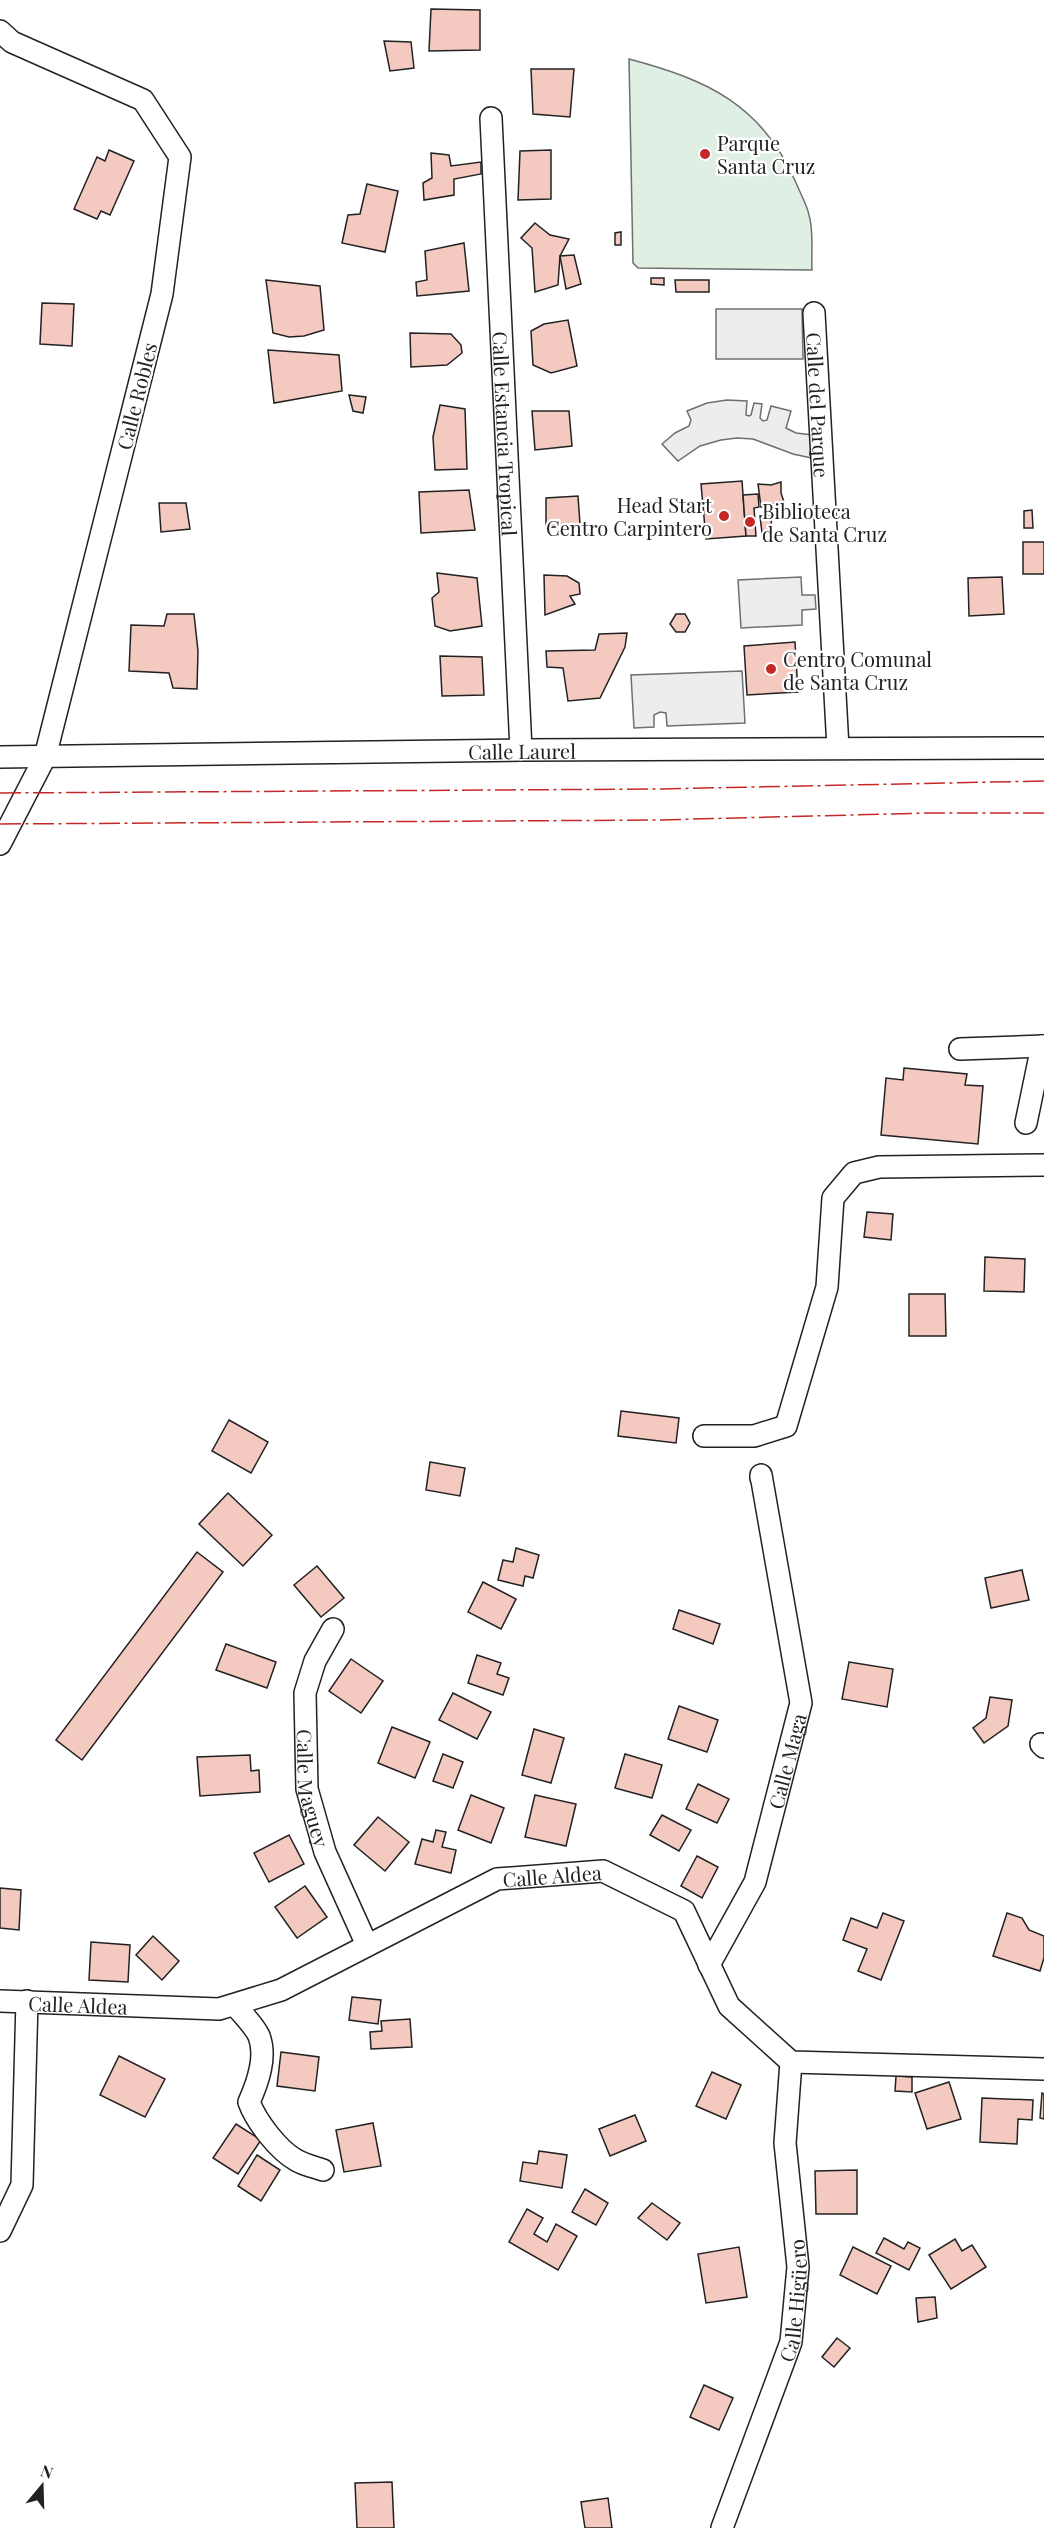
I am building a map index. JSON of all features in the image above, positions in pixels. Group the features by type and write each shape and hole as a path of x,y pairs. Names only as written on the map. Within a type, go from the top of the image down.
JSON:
{"street":[{"name":"Calle Robles","path":"0,31 12,42 143,100 180,157 162,294 45,758 0,844"},
{"name":"Calle Estancia Tropical","path":"491,118 521,750"},
{"name":"Calle del Parque","path":"814,313 838,748"},
{"name":"Calle Laurel","path":"0,757 521,750 1044,748"},
{"path":"960,1049 1043,1046 1026,1123"},
{"path":"704,1436 754,1436 786,1426 827,1287 833,1198 854,1173 879,1167 1044,1165"},
{"name":"Calle Maga","path":"710,1965 754,1882 801,1703 760,1475 761,1478"},
{"name":"Calle Maguey","path":"333,1629 315,1661 305,1693 307,1790 326,1852 367,1945"},
{"name":"Calle Aldea","path":"0,2001 219,2009 281,1990 498,1880 603,1871 684,1911 729,2006 791,2062"},
{"path":"0,2231 22,2185 27,2001"},
{"path":"235,2005 258,2034 262,2053 257,2085 249,2102 254,2115 269,2135 295,2160 323,2170"},
{"path":"791,2062 1044,2069"},
{"name":"Calle Higüero","path":"722,2528 791,2342 798,2267 785,2143 791,2062"}],"green space":[{"name":"Parque Santa Cruz","path":"629,59 684,76 708,87 730,100 750,116 768,135 783,157 807,208 811,221 812,270 638,268 633,263"}],"shaded area":[{"path":"716,309 802,309 803,359 716,359"},
{"path":"727,400 747,401 746,415 749,416 754,403 762,404 760,418 763,421 767,420 771,406 791,411 786,428 796,433 813,435 816,459 793,454 753,439 737,438 700,446 678,461 662,444 675,433 689,426 691,420 687,411 707,403"},
{"path":"801,577 802,595 815,595 816,609 802,610 802,625 741,628 738,580"},
{"path":"742,671 745,723 667,726 666,713 660,712 654,715 654,727 634,728 631,675"}],"building":[{"path":"431,9 480,10 480,50 429,51"},
{"path":"384,41 411,42 414,68 390,71"},
{"path":"531,69 574,69 570,117 533,114"},
{"path":"109,150 134,161 110,215 101,211 97,219 74,209 97,157 105,161"},
{"path":"551,150 551,199 518,200 520,151"},
{"path":"431,153 449,155 451,166 481,162 481,174 454,179 454,195 424,200 423,183 432,178"},
{"path":"367,184 398,191 385,252 342,243 348,215 360,214"},
{"path":"535,223 550,235 569,239 560,256 558,285 535,292 532,248 521,238"},
{"path":"621,232 621,245 615,245 615,233"},
{"path":"464,243 469,291 417,296 416,282 427,280 425,251"},
{"path":"574,255 581,284 566,289 560,256"},
{"path":"651,278 664,278 664,285 651,284"},
{"path":"266,280 320,286 324,330 304,336 289,337 273,333"},
{"path":"675,280 709,280 709,292 676,292"},
{"path":"42,303 74,304 72,346 40,344"},
{"path":"568,320 577,366 551,373 533,365 531,331 544,324"},
{"path":"410,333 451,334 461,345 462,353 447,365 411,367"},
{"path":"268,350 339,355 342,391 274,403"},
{"path":"349,395 366,397 363,413 353,411"},
{"path":"440,405 465,409 467,469 435,470 433,437"},
{"path":"532,411 569,411 572,446 535,450"},
{"name":"Head Start Centro Carpintero","path":"742,481 746,536 706,539 701,484"},
{"path":"781,482 781,493 785,505 773,504 761,507 758,484 771,485"},
{"path":"469,490 475,530 421,533 419,492"},
{"name":"Biblioteca de Santa Cruz","path":"758,494 759,507 754,508 756,536 746,536 743,495"},
{"path":"578,496 580,524 546,528 546,498"},
{"path":"159,503 186,503 190,529 161,532"},
{"path":"1032,510 1033,528 1024,528 1024,511"},
{"path":"760,516 771,516 772,533 762,533"},
{"path":"1023,542 1044,542 1044,574 1023,574"},
{"path":"437,573 477,578 482,626 450,631 435,626 432,598 439,592"},
{"path":"544,575 567,576 579,583 580,594 570,596 575,604 545,615"},
{"path":"1002,577 1004,614 969,616 968,578"},
{"path":"167,614 194,614 198,651 197,689 173,688 169,673 129,671 131,625 164,626"},
{"path":"676,614 685,614 690,623 685,632 676,632 670,624"},
{"path":"627,633 625,647 600,698 568,701 563,668 547,667 546,651 595,650 599,634"},
{"name":"Centro Comunal de Santa Cruz","path":"795,642 798,692 747,695 744,646"},
{"path":"440,656 482,657 484,695 442,696"},
{"path":"904,1068 967,1074 965,1085 983,1086 978,1144 881,1135 886,1078 903,1080"},
{"path":"867,1212 893,1214 891,1240 864,1237"},
{"path":"985,1257 1025,1259 1024,1292 984,1291"},
{"path":"909,1294 945,1294 946,1336 909,1336"},
{"path":"621,1411 679,1418 676,1443 618,1436"},
{"path":"229,1420 268,1442 251,1473 212,1451"},
{"path":"430,1462 465,1468 460,1496 426,1490"},
{"path":"228,1493 272,1535 243,1566 199,1524"},
{"path":"516,1548 539,1555 533,1578 525,1576 523,1586 498,1580 503,1560 513,1562"},
{"path":"197,1552 223,1572 82,1760 56,1740"},
{"path":"317,1566 344,1598 321,1617 294,1585"},
{"path":"1022,1570 1029,1600 991,1608 985,1578"},
{"path":"483,1582 516,1599 501,1629 468,1612"},
{"path":"679,1610 720,1624 713,1644 673,1629"},
{"path":"226,1644 276,1662 267,1688 216,1670"},
{"path":"477,1655 501,1663 497,1674 509,1678 503,1695 468,1683"},
{"path":"351,1659 383,1681 361,1713 329,1691"},
{"path":"849,1662 893,1669 887,1707 842,1699"},
{"path":"453,1693 491,1712 477,1739 439,1720"},
{"path":"990,1697 1012,1700 1008,1726 984,1743 973,1728 986,1718"},
{"path":"679,1706 718,1720 707,1752 668,1739"},
{"path":"392,1727 430,1742 415,1778 378,1763"},
{"path":"534,1729 564,1738 551,1783 522,1775"},
{"path":"443,1754 463,1762 453,1788 433,1781"},
{"path":"625,1754 662,1765 652,1798 615,1788"},
{"path":"250,1755 251,1771 259,1770 260,1792 200,1796 197,1757"},
{"path":"698,1784 729,1799 717,1823 686,1809"},
{"path":"471,1795 504,1808 491,1843 458,1830"},
{"path":"535,1795 576,1804 566,1846 525,1837"},
{"path":"662,1815 691,1830 679,1851 650,1835"},
{"path":"378,1817 409,1842 385,1871 354,1845"},
{"path":"436,1830 446,1832 442,1847 456,1850 451,1873 415,1864 422,1839 433,1842"},
{"path":"289,1835 304,1864 269,1882 254,1853"},
{"path":"697,1856 718,1867 702,1898 681,1886"},
{"path":"305,1886 327,1917 297,1938 275,1907"},
{"path":"0,1888 21,1890 19,1930 0,1928"},
{"path":"883,1913 904,1921 881,1980 858,1971 867,1949 843,1940 851,1918 877,1928"},
{"path":"1007,1913 1022,1918 1029,1930 1044,1936 1044,1958 1040,1971 993,1956"},
{"path":"153,1936 179,1961 162,1980 136,1955"},
{"path":"91,1942 130,1945 128,1982 89,1980"},
{"path":"352,1997 381,2000 378,2024 349,2020"},
{"path":"410,2019 412,2047 371,2049 370,2032 382,2031 381,2021"},
{"path":"281,2052 319,2057 315,2091 277,2086"},
{"path":"119,2056 165,2079 145,2117 100,2095"},
{"path":"712,2072 741,2085 726,2119 696,2106"},
{"path":"896,2076 912,2077 912,2092 895,2091"},
{"path":"949,2082 961,2119 927,2129 915,2093"},
{"path":"1042,2093 1044,2094 1044,2119 1040,2118"},
{"path":"982,2098 1033,2100 1032,2120 1018,2119 1017,2144 980,2142"},
{"path":"635,2115 646,2141 610,2156 599,2129"},
{"path":"373,2123 381,2166 344,2172 336,2130"},
{"path":"236,2124 261,2140 238,2174 213,2158"},
{"path":"539,2151 567,2155 562,2188 520,2181 523,2162 537,2164"},
{"path":"257,2155 280,2170 261,2201 238,2186"},
{"path":"857,2170 857,2214 816,2214 815,2171"},
{"path":"585,2189 608,2203 596,2225 572,2212"},
{"path":"652,2203 680,2223 667,2240 638,2218"},
{"path":"527,2209 543,2218 534,2234 547,2242 556,2224 577,2236 558,2270 509,2242"},
{"path":"884,2238 904,2249 908,2242 920,2248 909,2270 876,2253"},
{"path":"955,2239 962,2251 972,2245 986,2267 951,2289 929,2255"},
{"path":"739,2247 747,2297 706,2303 698,2254"},
{"path":"853,2247 891,2266 877,2294 840,2275"},
{"path":"935,2297 937,2318 918,2322 916,2298"},
{"path":"837,2338 850,2348 834,2367 822,2357"},
{"path":"704,2385 733,2398 719,2430 690,2417"},
{"path":"392,2482 394,2528 357,2528 355,2483"},
{"path":"608,2498 612,2528 585,2528 581,2502"}],"power":[{"path":"0,793 658,789 1044,781"},
{"path":"0,824 658,820 928,813 1044,813"}],"place":[{"name":"Parque Santa Cruz","path":"705,154"},
{"name":"Head Start Centro Carpintero","path":"724,516"},
{"name":"Biblioteca de Santa Cruz","path":"750,522"},
{"name":"Centro Comunal de Santa Cruz","path":"771,669"}]}
